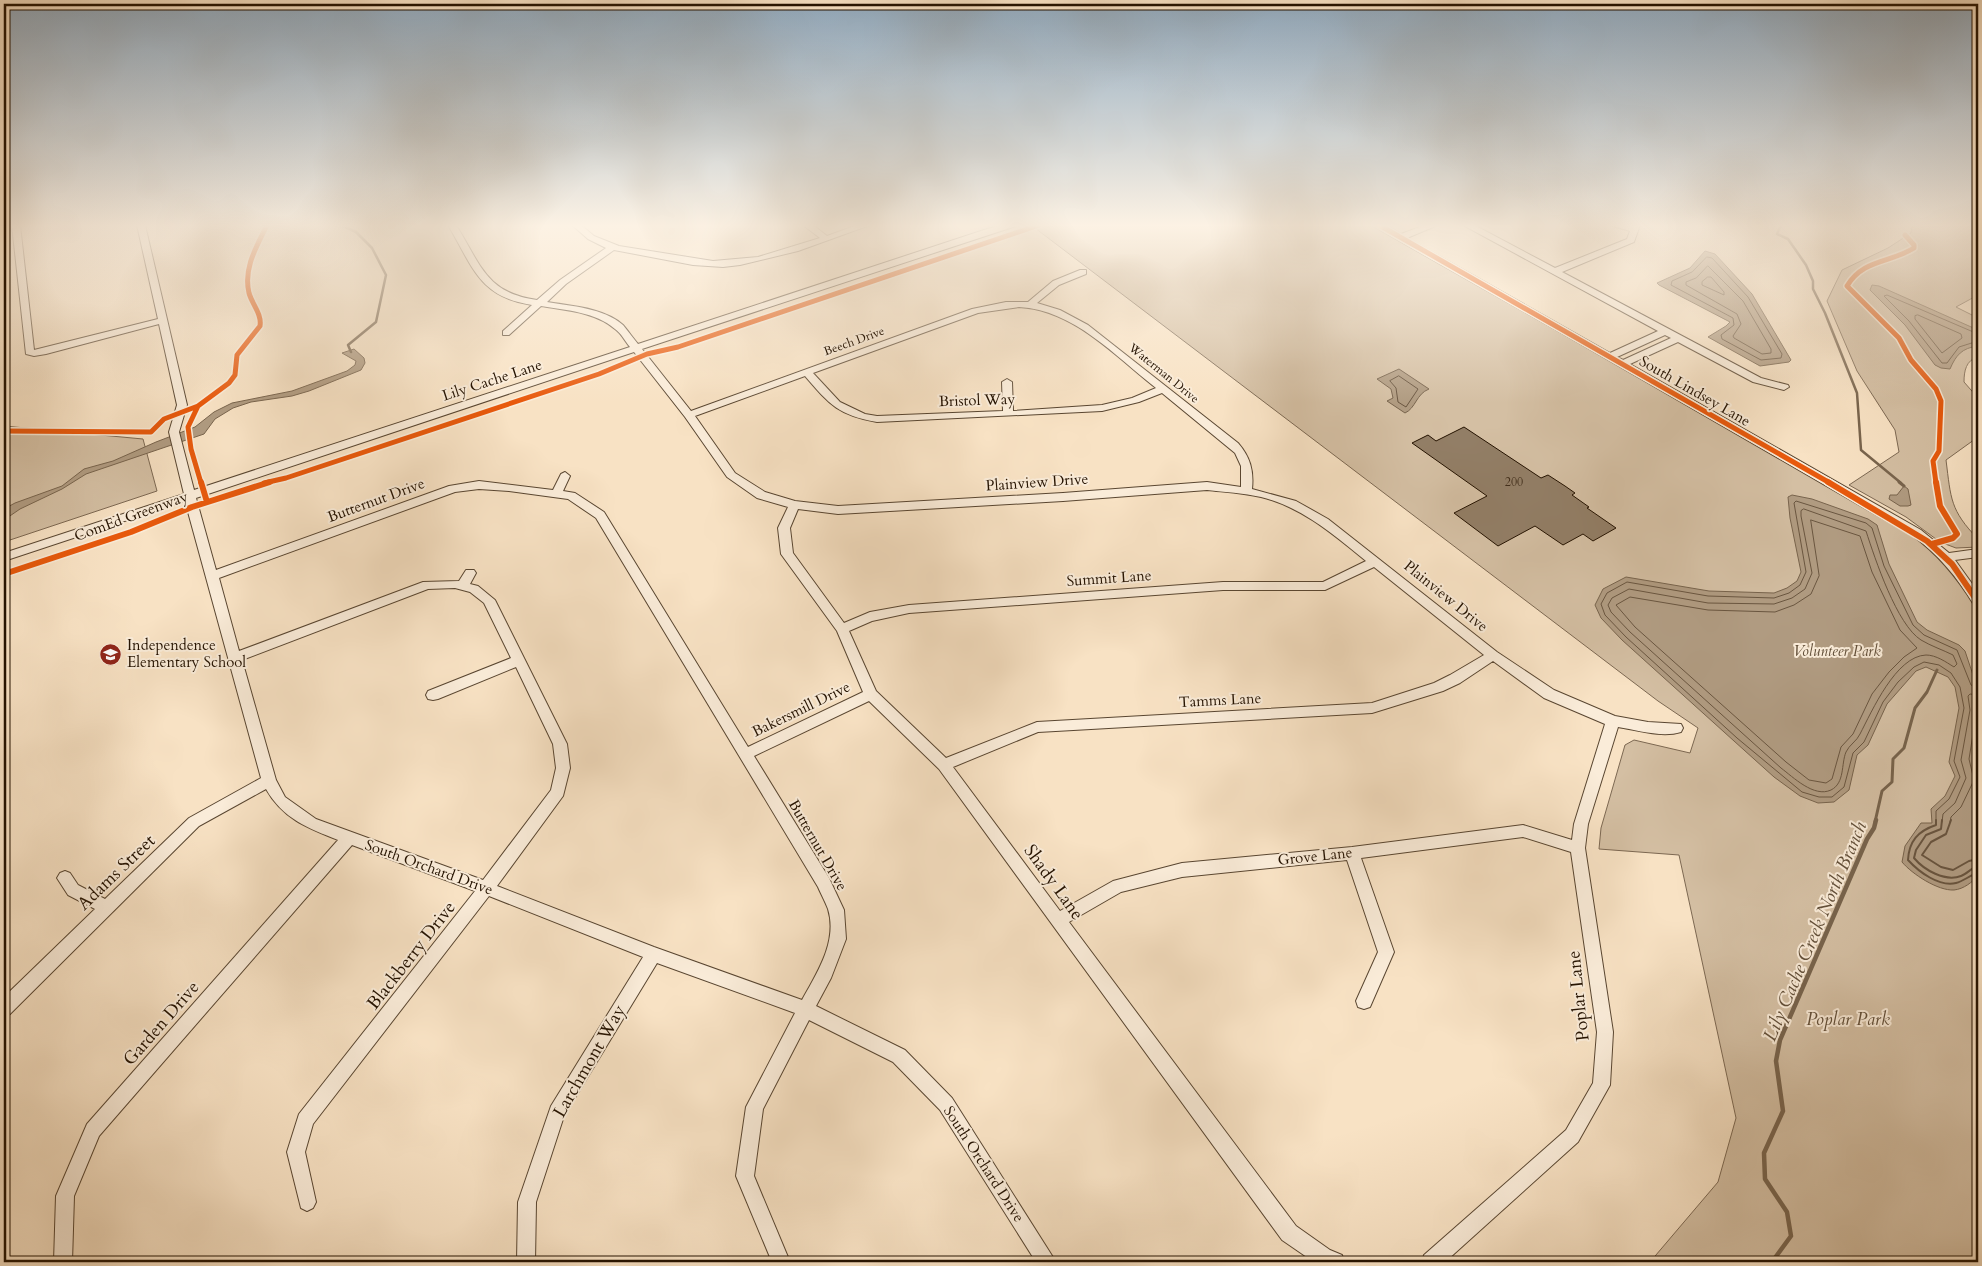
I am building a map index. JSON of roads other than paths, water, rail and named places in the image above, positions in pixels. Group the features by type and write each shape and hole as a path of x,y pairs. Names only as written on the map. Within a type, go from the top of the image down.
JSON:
{"street":[{"path":"22,284 29,352 46,351 163,320"},
{"name":"South Orchard Drive","path":"155,284 182,405 174,432 177,449 269,781 280,801 311,823 486,888 654,954 805,1009 899,1056 946,1104 1046,1262"},
{"name":"Plainview Drive","path":"490,284 496,291 522,301 592,313 609,320 619,327 689,415 731,475 761,495 794,505 838,510 1063,497 1207,486 1246,490 1292,504 1324,522 1376,561 1493,656 1549,694 1613,721 1648,727 1676,728"},
{"path":"506,333 561,284"},
{"name":"Lily Cache Lane","path":"4,557 829,284"},
{"path":"1031,304 1055,284"},
{"name":"South Lindsey Lane","path":"1484,284 1899,522 1932,544 1947,557 1962,573 1978,602"},
{"path":"1577,284 1757,380 1784,387"},
{"name":"Beech Drive","path":"689,415 975,310 1007,304 1031,304"},
{"name":"Waterman Drive","path":"1031,304 1067,317 1085,326 1234,445 1241,452 1248,466 1246,490"},
{"path":"1610,356 1665,331"},
{"path":"1623,364 1679,338"},
{"name":"Bristol Way","path":"806,372 841,409 856,416 877,419 1102,408 1135,400 1163,389"},
{"path":"1007,382 1008,414"},
{"path":"556,494 564,476"},
{"name":"Butternut Drive","path":"213,576 453,489 479,485 571,496 600,515 824,884 836,910 838,939 825,973 755,1107 745,1176 781,1262"},
{"name":"Shady Lane","path":"794,505 784,528 787,554 842,629 871,694 944,765 1289,1233 1323,1257 1336,1262"},
{"path":"1947,557 1978,553"},
{"name":"Summit Lane","path":"842,629 870,617 910,610 1223,586 1325,586 1376,561"},
{"path":"462,586 470,573"},
{"name":"Blackberry Drive","path":"234,658 427,585 455,584 474,589 489,600 560,744 563,768 558,792 486,888 305,1120 296,1152 307,1202"},
{"name":"Tamms Lane","path":"944,765 1037,727 1372,708 1438,687 1493,656"},
{"path":"433,695 520,660"},
{"name":"Bakersmill Drive","path":"746,754 871,694"},
{"name":"Poplar Lane","path":"1431,1262 1572,1136 1602,1085 1605,1032 1578,848 1580,824 1613,721"},
{"name":"Adams Street","path":"4,1008 194,822 269,781"},
{"name":"Grove Lane","path":"1058,920 1118,886 1182,870 1352,853 1522,831 1578,848"},
{"name":"Garden Drive","path":"63,1262 65,1196 94,1130 349,838"},
{"path":"1352,853 1386,952 1364,1001"},
{"path":"65,878 73,890 107,907"},
{"name":"Larchmont Way","path":"526,1262 527,1202 556,1112 654,954"}],"water":[{"path":"1743,284 1752,294 1791,360 1789,362 1760,366 1708,337 1730,322 1659,285"},
{"path":"1872,285 1879,286 1978,330 1978,346 1968,348 1960,353 1950,369 1935,365 1905,325 1870,290"},
{"path":"354,349 364,358 365,363 361,370 309,391 292,396 251,402 233,408 215,419 204,434 86,474 62,489 20,509 4,520 4,509 15,503 62,486 84,469 113,461 195,427 214,412 232,403 292,391 347,371 355,365 356,361 342,353"},
{"path":"1399,369 1429,389 1421,394 1412,408 1405,413 1387,401 1393,398 1391,389 1377,379"},
{"path":"1904,486 1908,489 1911,505 1900,506 1889,499 1890,495 1897,495"},
{"path":"1792,495 1812,499 1868,519 1877,525 1889,564 1917,622 1927,630 1959,645 1965,651 1978,690 1978,876 1961,888 1948,890 1933,885 1912,872 1902,862 1905,846 1921,823 1932,823 1931,809 1945,796 1955,776 1949,762 1959,708 1955,687 1948,677 1926,667 1916,671 1887,704 1868,745 1857,755 1849,790 1834,802 1818,803 1800,796 1774,777 1622,640 1601,618 1595,605 1603,589 1626,577 1709,591 1774,593 1787,588 1797,581 1801,572 1790,518 1788,497"}],"waterway":[{"path":"351,352 348,345 376,322 384,284"},
{"name":"Lily Cache Creek North Branch","path":"1813,284 1813,289 1825,313 1857,393 1861,450 1901,483"},
{"name":"Lily Cache Creek North Branch","path":"1899,482 1904,486"},
{"name":"Lily Cache Creek North Branch","path":"1875,822 1882,791 1892,782 1893,759 1904,748 1915,708 1927,692 1937,670"},
{"name":"Lily Cache Creek North Branch","path":"1772,1262 1791,1236 1787,1212 1765,1179 1764,1153 1783,1111 1776,1061 1780,1040 1876,820"}],"place":[{"name":"Independence Elementary School","path":"111,654"}],"park label":[{"name":"Volunteer Park","path":"1837,651"},
{"name":"Poplar Park","path":"1848,1019"}]}
